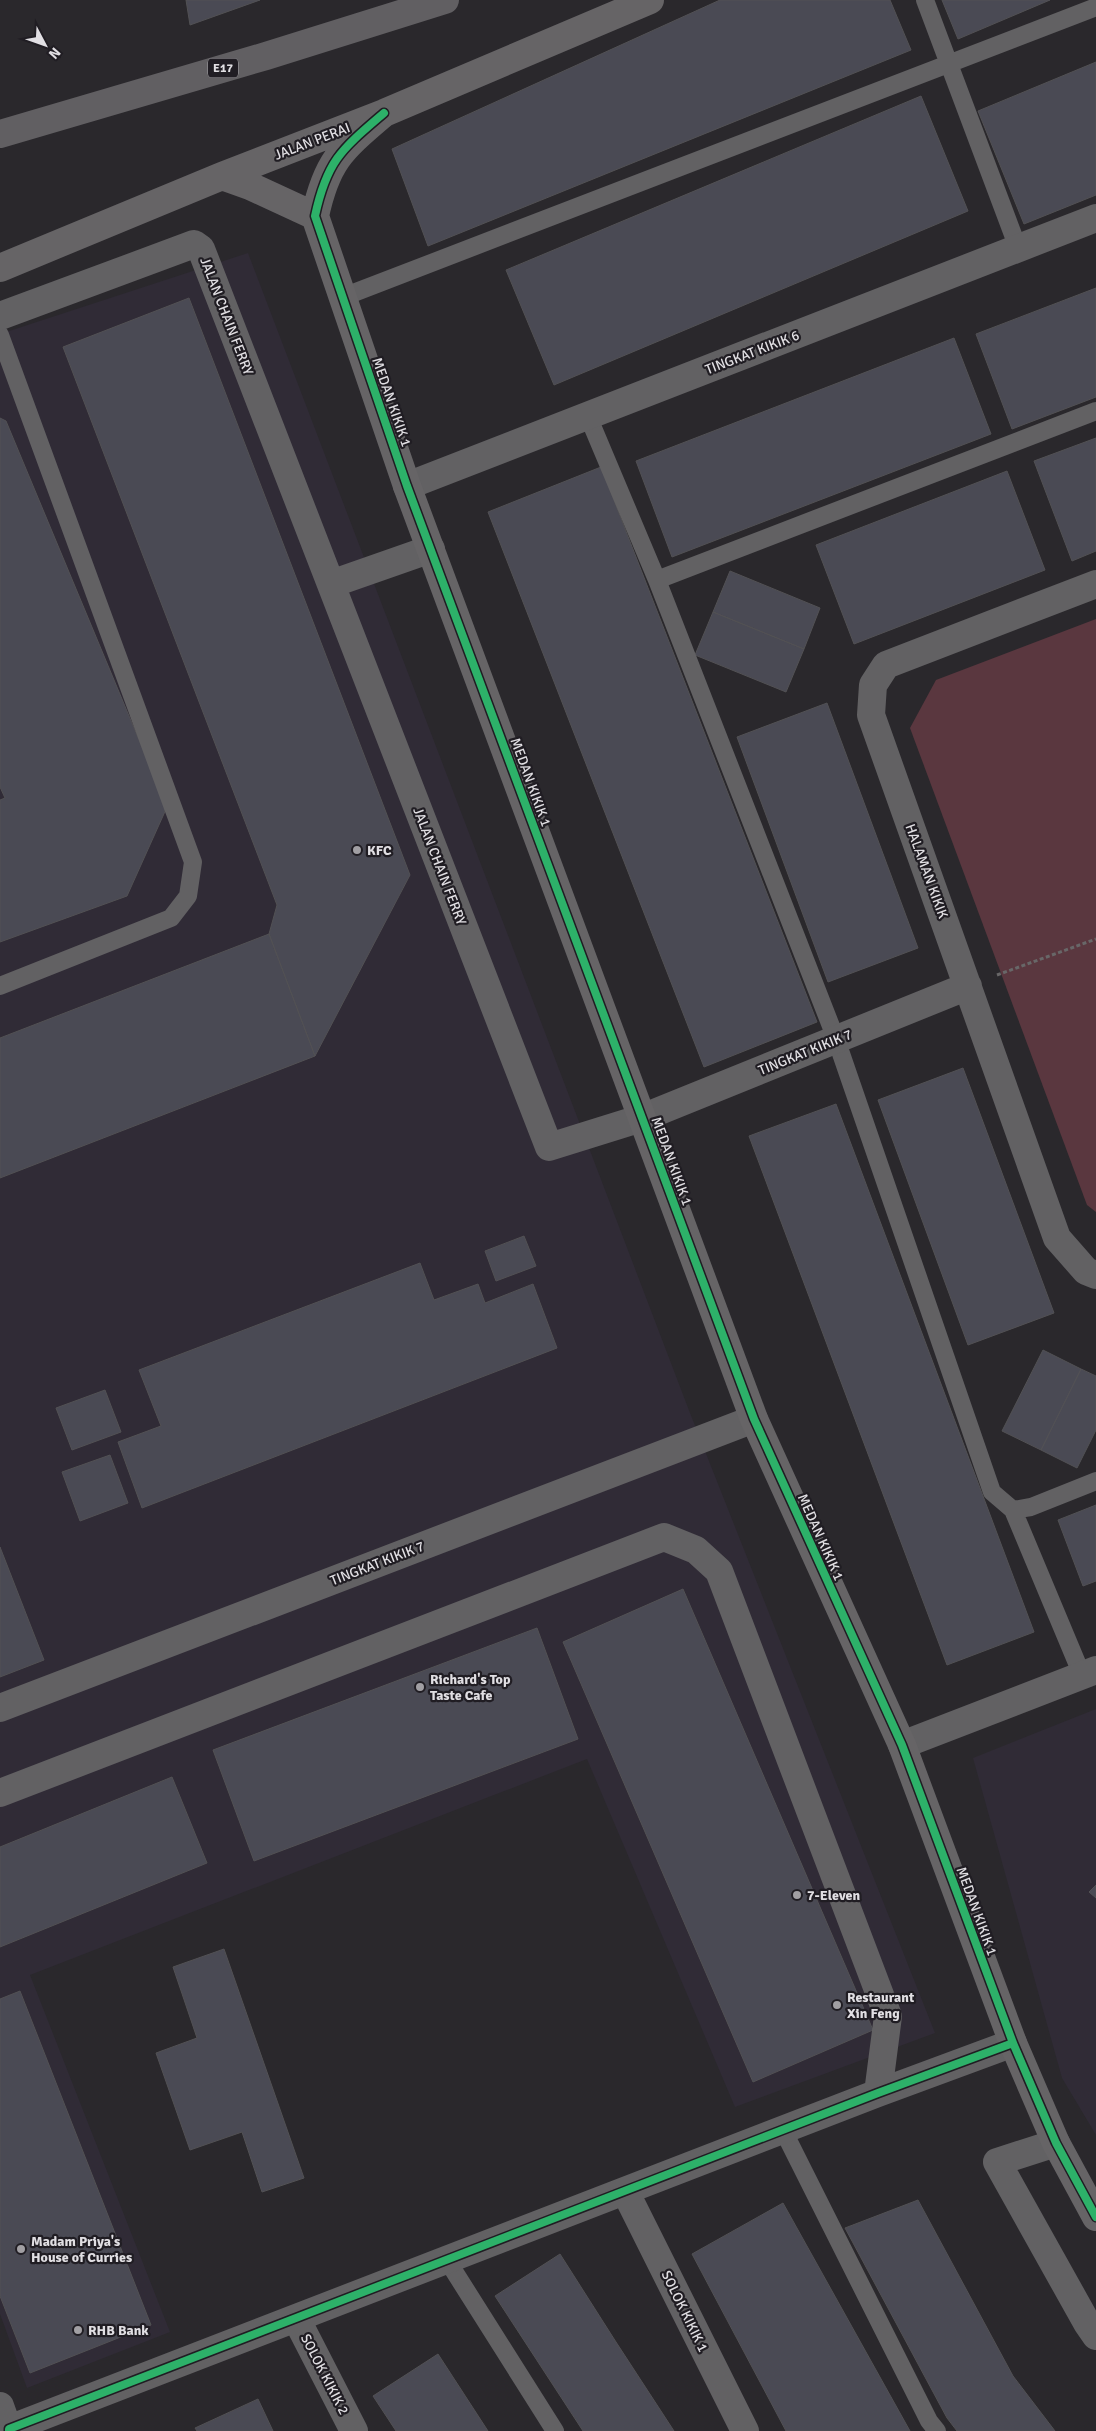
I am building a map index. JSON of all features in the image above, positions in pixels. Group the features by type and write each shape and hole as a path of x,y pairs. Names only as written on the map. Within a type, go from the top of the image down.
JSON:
{"highway":[{"name":"E17","path":"0,134 266,56 445,0"}],"street":[{"name":"JALAN PERAI","path":"0,268 222,176 384,113 650,0"},
{"path":"222,176 250,186 315,216 326,177 338,154 384,113"},
{"name":"MEDAN KIKIK 1","path":"315,216 407,486 754,1419 902,1745 1013,2043 1056,2143 1096,2217"},
{"name":"TINGKAT KIKIK 6","path":"407,486 1096,218"},
{"name":"JALAN CHAIN FERRY","path":"0,316 194,244 201,249 549,1148"},
{"path":"331,584 431,549"},
{"name":"HALAMAN KIKIK","path":"1096,584 886,665 873,685 871,715 1057,1238 1086,1271 1096,1275"},
{"name":"TINGKAT KIKIK 7","path":"549,1148 642,1118 968,986"},
{"name":"TINGKAT KIKIK 7","path":"0,1708 754,1419"},
{"path":"0,1793 664,1537 696,1550 719,1571 888,2016 878,2093"},
{"path":"902,1745 1089,1672"},
{"path":"6,2422 296,2318 625,2190 1013,2043"},
{"path":"1056,2143 997,2162 1086,2323 1096,2336"},
{"name":"SOLOK KIKIK 1","path":"625,2190 745,2431"},
{"name":"SOLOK KIKIK 2","path":"296,2318 354,2431"}],"lane":[{"path":"925,0 951,65 1018,248"},
{"path":"343,297 951,65 1096,7"},
{"path":"0,335 192,862 188,896 171,918 0,986"},
{"path":"657,580 1096,411"},
{"path":"588,416 657,580 836,1039 992,1492 1013,1510 1089,1672"},
{"path":"1013,1510 1031,1507 1096,1481"},
{"path":"783,2130 929,2420 937,2431"},
{"path":"447,2260 555,2431"}],"path":[{"path":"968,986 1096,939"}],"shaded area":[{"path":"248,253 690,1413 935,2033 735,2107 587,1759 30,1975 170,2332 27,2388 0,2314 0,334"},
{"path":"1096,619 1096,1212 1087,1205 910,728 936,680"},
{"path":"1096,1709 1096,2135 1062,2078 973,1758"}],"building":[{"path":"186,0 260,0 190,25"},
{"path":"720,0 890,0 911,50 428,246 392,149"},
{"path":"942,0 1050,0 958,39"},
{"path":"1096,62 1096,195 1024,224 978,111"},
{"path":"921,96 968,211 554,385 506,270"},
{"path":"1096,288 1096,397 1012,429 976,334"},
{"path":"189,298 410,875 315,1056 269,934 277,905 63,347"},
{"path":"954,338 991,434 672,557 636,461"},
{"path":"0,418 6,421 167,807 127,896 0,942 0,800 5,798 0,787"},
{"path":"1096,438 1096,551 1072,561 1034,461"},
{"path":"601,467 817,1022 704,1067 488,512"},
{"path":"1007,471 1045,570 854,644 816,545"},
{"path":"730,571 820,608 804,649 713,612"},
{"path":"713,612 804,649 786,692 695,655"},
{"path":"827,703 918,948 828,982 737,737"},
{"path":"269,934 315,1056 0,1178 0,1038"},
{"path":"963,1068 1054,1313 968,1345 878,1100"},
{"path":"836,1104 1034,1632 947,1665 749,1136"},
{"path":"524,1236 536,1266 496,1281 485,1251"},
{"path":"420,1263 434,1300 478,1284 485,1303 533,1284 557,1348 142,1508 118,1442 161,1426 139,1370"},
{"path":"1043,1350 1081,1369 1041,1450 1002,1431"},
{"path":"1081,1369 1096,1376 1096,1430 1077,1468 1041,1450"},
{"path":"105,1390 121,1432 72,1450 56,1408"},
{"path":"110,1455 128,1503 80,1521 62,1472"},
{"path":"1096,1505 1096,1581 1083,1586 1058,1520"},
{"path":"0,1547 44,1660 0,1677"},
{"path":"683,1589 873,2030 753,2082 563,1642"},
{"path":"537,1628 578,1739 254,1861 213,1750"},
{"path":"172,1777 207,1863 0,1947 0,1847"},
{"path":"1096,1885 1096,1898 1089,1892"},
{"path":"224,1949 304,2178 262,2192 242,2132 190,2150 156,2053 197,2038 173,1967"},
{"path":"20,1991 151,2325 30,2373 0,2296 0,1999"},
{"path":"918,2200 1013,2376 1055,2431 957,2431 947,2418 845,2228"},
{"path":"783,2203 910,2431 786,2431 692,2254"},
{"path":"560,2254 674,2431 583,2431 495,2296"},
{"path":"438,2354 488,2431 396,2431 373,2396"},
{"path":"258,2399 273,2431 197,2431 195,2428"}],"cycle path":[{"path":"384,113 357,136 338,157 325,181 315,216 407,486 754,1419 902,1745 1013,2043 1056,2143 1096,2217"},
{"path":"9,2431 9,2429 878,2093 1013,2043"}],"place":[{"name":"KFC","path":"357,850"},
{"name":"Richard's Top Taste Cafe","path":"420,1687"},
{"name":"7-Eleven","path":"797,1895"},
{"name":"Restaurant Xin Feng","path":"837,2005"},
{"name":"Madam Priya's House of Curries","path":"21,2249"},
{"name":"RHB Bank","path":"78,2330"}]}
